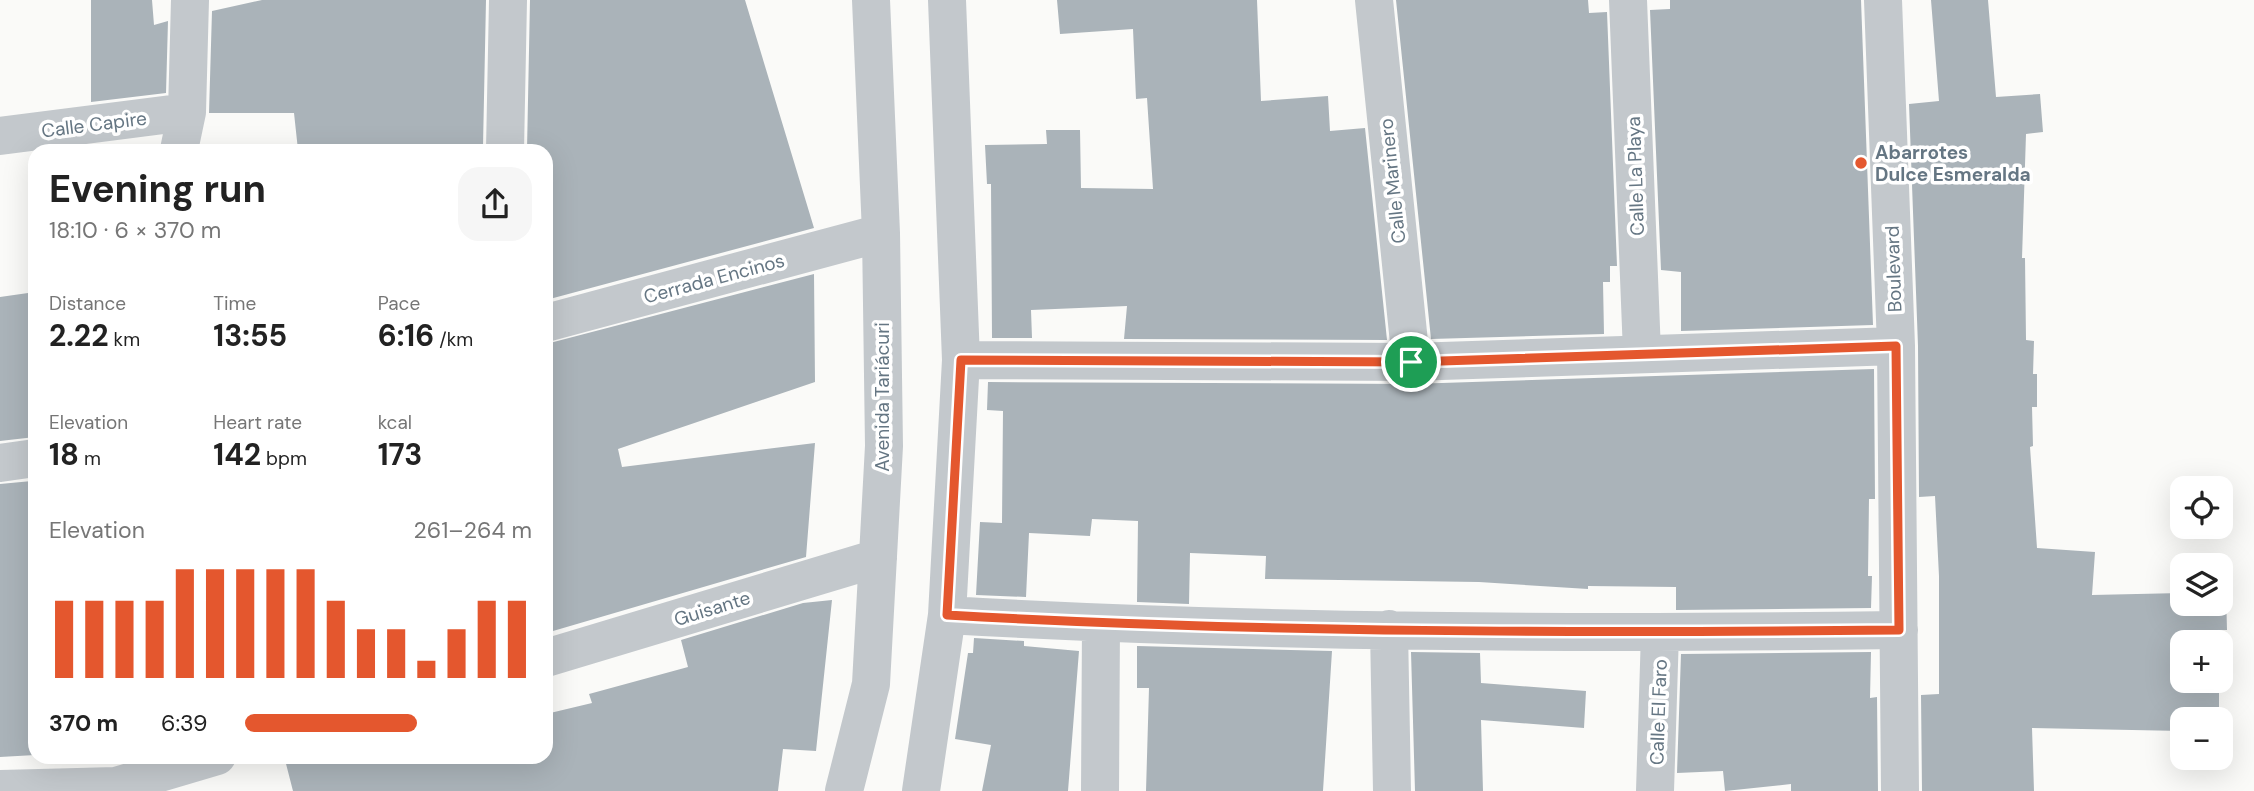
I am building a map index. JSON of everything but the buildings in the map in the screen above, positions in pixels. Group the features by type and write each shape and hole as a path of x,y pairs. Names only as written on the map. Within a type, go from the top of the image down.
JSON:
{"street":[{"path":"180,144 187,112 190,0"},
{"path":"505,144 508,0"},
{"name":"Avenida Tariácuri","path":"845,791 872,684 884,446 881,233 871,0"},
{"path":"921,791 947,615 961,360 947,0"},
{"name":"Calle Marinero","path":"1374,0 1411,362"},
{"name":"Calle La Playa","path":"1628,0 1642,353"},
{"name":"Boulevard","path":"1884,0 1896,346 1900,791"},
{"name":"Calle Capire","path":"0,135 187,112"},
{"name":"Cerrada Encinos","path":"553,321 881,233"},
{"path":"961,360 1411,362 1896,346"},
{"path":"0,463 28,458"},
{"name":"Guisante","path":"553,656 878,558"},
{"path":"947,615 1101,624 1389,629 1660,633 1899,630"},
{"path":"1100,791 1101,624"},
{"path":"1389,629 1392,791"},
{"name":"Calle El Faro","path":"1655,791 1660,633"},
{"path":"0,789 115,778 180,764"}],"place":[{"name":"Abarrotes Dulce Esmeralda","path":"1861,163"}],"route":[{"path":"1896,346 1899,630 1660,633 1389,629 1101,624 947,615 961,360 1411,362 1896,346"}]}
